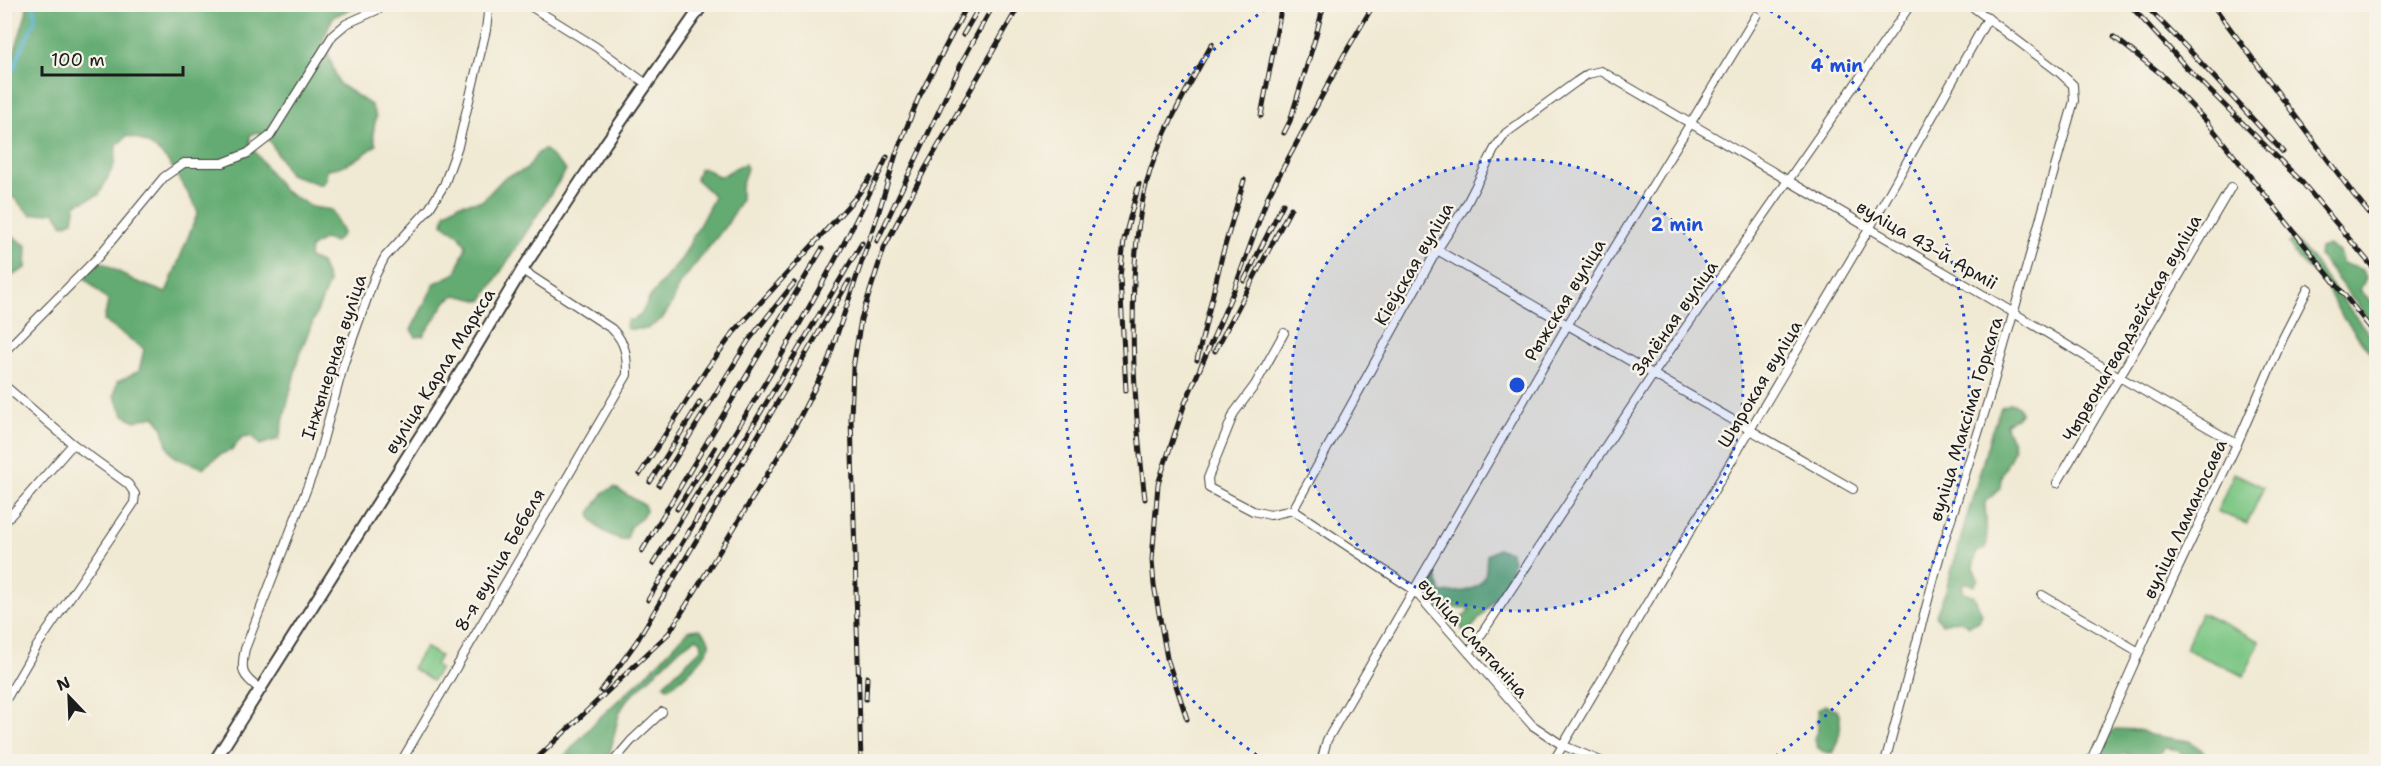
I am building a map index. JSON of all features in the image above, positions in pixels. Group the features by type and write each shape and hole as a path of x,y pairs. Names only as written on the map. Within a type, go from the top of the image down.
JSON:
{"main road":[{"name":"вуліца Карла Маркса","path":"214,762 467,362 522,270 606,143 703,4"}],"street":[{"path":"4,352 98,257 164,177 184,163 223,163 248,153 270,136 333,35 346,24 390,4"},
{"name":"Інжынерная вуліца","path":"261,690 246,679 241,667 245,650 317,462 344,363 375,276 385,257 429,209 444,185 460,135 486,30 489,4"},
{"path":"528,4 596,47 648,85"},
{"name":"Зялёная вуліца","path":"1469,653 1654,373 1911,4"},
{"path":"1969,4 1988,18"},
{"name":"Рыжская вуліца","path":"1321,762 1327,740 1568,324 1756,16"},
{"name":"вуліца Максіма Горкага","path":"1885,762 1938,561 2014,313 2074,101 2073,85 1988,18"},
{"name":"Шырокая вуліца","path":"1553,762 1869,229 1988,18"},
{"name":"вуліца 43-й Арміі","path":"1601,71 2237,444"},
{"name":"Кіеўская вуліца","path":"1293,510 1437,250 1465,207 1495,148 1506,133 1576,82 1588,74 1601,71"},
{"name":"Чырвонагвардзейская вуліца","path":"2057,483 2121,378 2231,187"},
{"path":"1437,250 1852,489"},
{"name":"8-я вуліца Бебеля","path":"400,762 627,375 627,352 621,338 612,329 522,270"},
{"name":"вуліца Ламаносава","path":"2090,762 2237,444 2283,338 2308,289"},
{"path":"1284,333 1255,385 1234,413 1208,478 1209,488 1253,511 1270,515 1293,510"},
{"path":"4,385 73,444 128,484 135,494 134,503 37,646 4,702"},
{"path":"4,523 73,444"},
{"name":"вуліца Смятаніна","path":"1293,510 1414,590 1532,725 1562,745 1603,762"},
{"path":"2042,595 2139,652"},
{"path":"613,762 662,712"}],"green space":[{"path":"27,5 358,5 333,17 323,40 339,84 371,105 376,117 373,134 376,145 341,167 327,169 326,180 321,185 289,174 269,140 257,132 250,135 250,145 284,191 312,207 332,210 343,233 335,242 324,239 310,248 309,258 321,263 329,283 299,355 279,439 260,445 251,436 242,437 232,450 221,454 203,468 172,454 162,426 154,416 135,421 124,415 114,396 117,382 139,371 144,349 104,321 108,301 83,276 101,262 135,281 166,293 198,212 178,176 162,155 141,140 127,136 116,146 115,163 99,195 76,204 73,221 63,225 55,212 31,215 11,195 5,184 4,86"},
{"path":"544,149 566,170 482,301 456,295 447,300 423,336 416,337 411,330 435,283 456,273 466,246 460,236 443,224 445,213 459,204 482,201 504,178 527,169 537,154"},
{"path":"745,164 747,168 741,187 741,200 728,223 679,285 672,304 662,319 647,329 627,329 628,320 641,315 650,297 682,258 712,201 714,196 696,179 699,169 705,168 719,177"},
{"path":"5,231 27,246 26,268 5,280"},
{"path":"2293,240 2303,248 2376,343 2376,361 2338,310 2325,284 2299,260 2288,243"},
{"path":"2328,245 2339,252 2343,263 2363,270 2366,278 2360,290 2376,306 2376,328 2319,256 2320,248"},
{"path":"2011,403 2018,406 2021,412 2016,418 2006,423 2014,447 2013,451 2003,472 2000,489 1985,502 1987,542 1985,549 1977,552 1973,567 1978,579 1974,586 1966,582 1962,586 1964,592 1974,596 1982,614 1979,621 1969,626 1959,620 1942,624 1936,615 1946,590 1991,433 2001,407"},
{"path":"2234,473 2264,487 2247,524 2217,511"},
{"path":"614,487 644,505 646,510 641,518 630,527 627,539 621,540 602,530 594,523 590,513 604,492"},
{"path":"1498,549 1510,552 1513,566 1490,604 1476,623 1465,633 1461,628 1460,620 1470,609 1440,610 1431,600 1426,588 1430,579 1436,576 1441,593 1472,589 1482,581 1485,575 1487,555"},
{"path":"2201,613 2260,641 2244,676 2185,649"},
{"path":"700,629 708,638 709,646 689,672 667,688 664,684 702,648 701,641 696,638 682,647 626,701 619,714 608,761 560,761 598,719 650,671 689,630"},
{"path":"425,647 440,656 435,665 440,669 432,681 412,668"},
{"path":"1825,705 1837,710 1840,721 1837,743 1832,753 1827,754 1818,748 1814,738 1818,729 1818,709"},
{"path":"2115,729 2140,730 2150,735 2189,741 2202,750 2211,761 2184,761 2179,750 2165,748 2150,761 2138,761 2125,753 2113,761 2095,762 2108,736"}],"waterway":[{"path":"4,79 15,67 35,21 34,4"}],"railway":[{"path":"533,762 669,633 786,444 827,364 896,154 918,99 968,4"},
{"path":"963,35 981,4"},
{"path":"877,241 964,58 994,4"},
{"path":"861,762 851,418 853,368 861,319 884,248 925,169 1020,4"},
{"path":"1261,116 1282,4"},
{"path":"1284,133 1290,121 1324,4"},
{"path":"1187,719 1167,658 1154,585 1152,560 1158,484 1185,403 1234,290 1268,196 1374,4"},
{"path":"2129,4 2187,68 2301,181 2376,271"},
{"path":"2144,4 2283,152"},
{"path":"2212,4 2376,222"},
{"path":"2114,37 2160,73 2208,123 2376,335"},
{"path":"1145,499 1137,417 1133,335 1135,266 1141,211 1146,184 1163,138 1212,44"},
{"path":"653,564 806,313 887,157"},
{"path":"640,474 706,370 734,332 857,196 870,178"},
{"path":"1197,360 1222,256 1244,180"},
{"path":"1126,391 1120,277 1124,240 1139,184"},
{"path":"1244,281 1283,204"},
{"path":"1215,351 1291,208"},
{"path":"648,600 862,243"},
{"path":"642,551 822,249"},
{"path":"601,691 637,641 849,281"},
{"path":"659,485 749,340 794,283"},
{"path":"650,482 700,402"},
{"path":"677,509 715,448"},
{"path":"866,699 867,677"}]}
